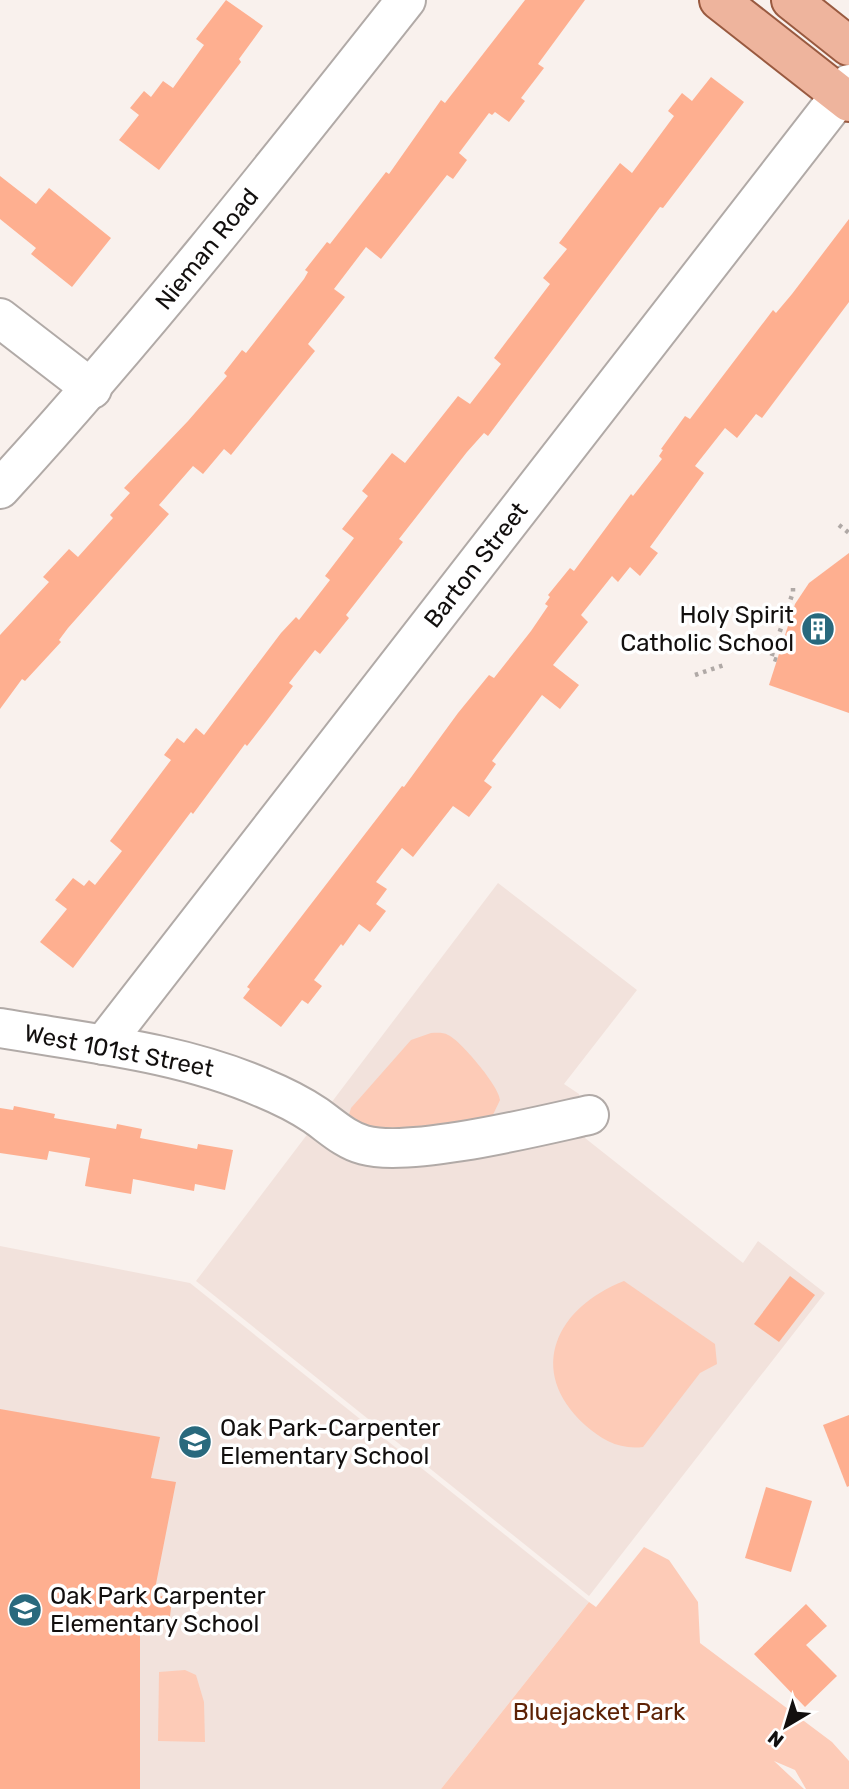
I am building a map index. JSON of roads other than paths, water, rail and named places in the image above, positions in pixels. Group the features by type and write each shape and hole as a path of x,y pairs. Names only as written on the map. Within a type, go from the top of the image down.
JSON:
{"main road":[{"path":"719,0 846,94"},
{"path":"791,0 849,46"}],"street":[{"name":"Nieman Road","path":"0,489 92,389 251,196 406,0"},
{"name":"Barton Street","path":"103,1045 846,94"},
{"path":"0,318 92,389"},
{"name":"West 101st Street","path":"0,1028 103,1045 224,1072 265,1088 314,1114 344,1137 365,1145 411,1147 589,1115"}],"place":[{"name":"Holy Spirit Catholic School","path":"818,629"},
{"name":"Oak Park-Carpenter Elementary School","path":"195,1442"},
{"name":"Oak Park Carpenter Elementary School","path":"25,1610"}],"park label":[{"name":"Bluejacket Park","path":"599,1712"}]}
